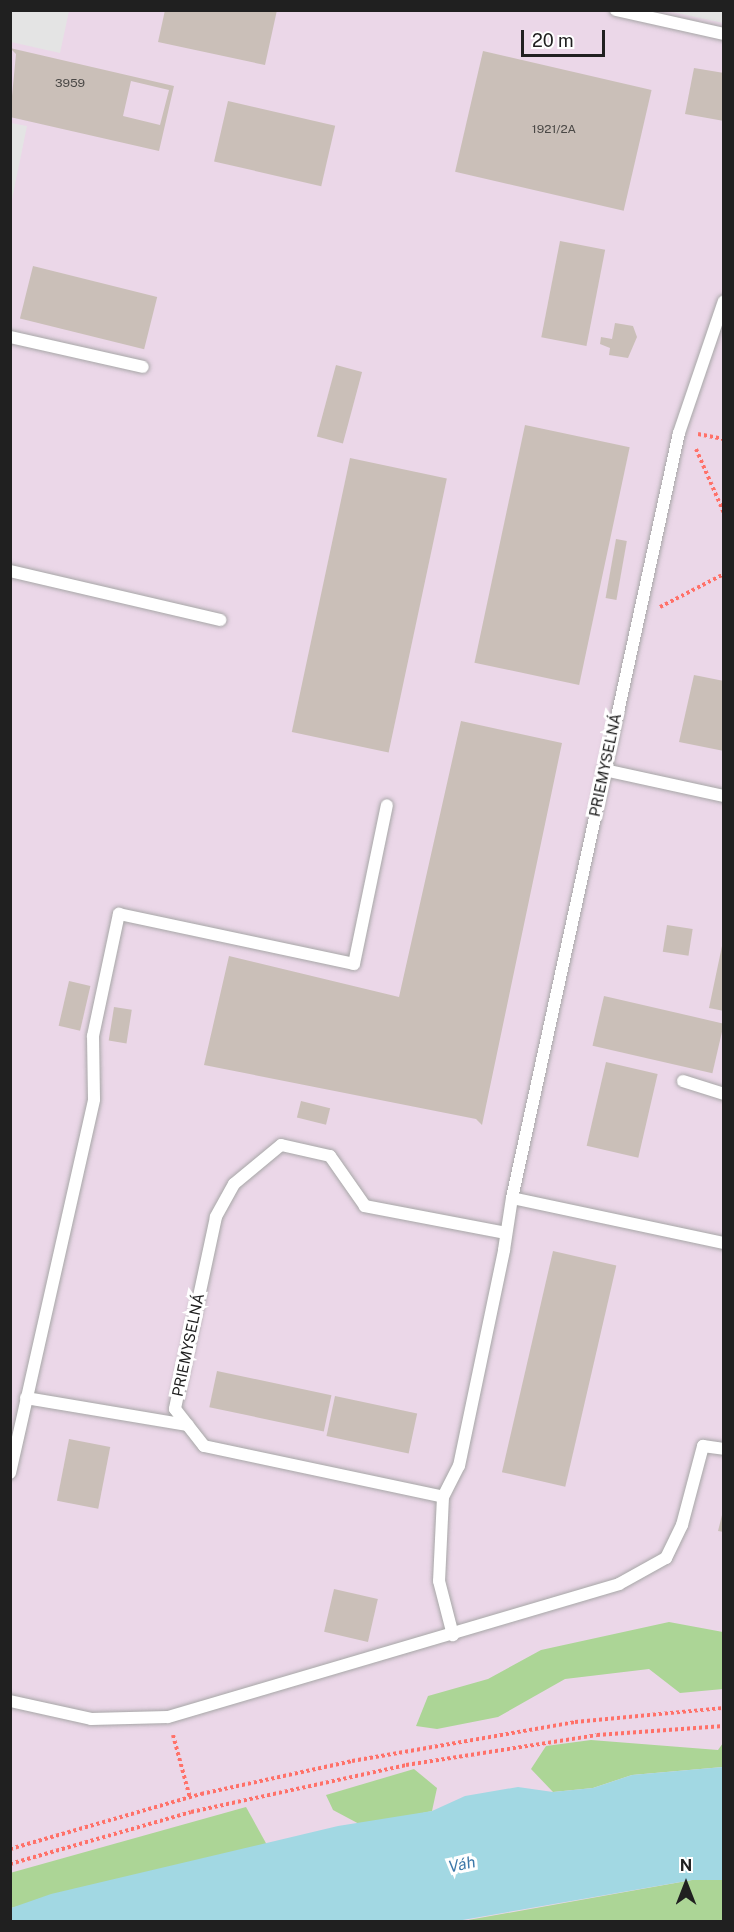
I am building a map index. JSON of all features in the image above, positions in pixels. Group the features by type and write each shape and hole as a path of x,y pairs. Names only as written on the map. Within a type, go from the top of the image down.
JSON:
{"lane":[{"path":"616,10 723,34"},
{"name":"PRIEMYSELNÁ","path":"507,1233 365,1206 330,1156 281,1145 234,1184 216,1217 175,1409 204,1446 443,1497 459,1466 507,1233 512,1198 679,433 723,301"},
{"path":"10,337 142,367"},
{"path":"10,571 220,620"},
{"path":"604,770 723,796"},
{"path":"10,1473 94,1099 93,1036 119,914 354,963 387,806"},
{"path":"683,1081 723,1094"},
{"path":"512,1198 723,1243"},
{"path":"26,1398 188,1425"},
{"path":"10,1701 91,1719 168,1717 453,1635 619,1584 654,1567 677,1541 703,1446 723,1449"},
{"path":"443,1497 439,1581 453,1635"}],"path":[{"path":"689,432 723,513"},
{"path":"637,619 723,574"},
{"path":"10,1849 190,1797 482,1737 723,1708"},
{"path":"168,1717 190,1797"},
{"path":"10,1864 191,1812 406,1765 597,1735 723,1726"}],"shaded area":[{"path":"11,10 69,11 60,53 11,42"},
{"path":"11,11 723,11 723,1921 11,1921"},
{"path":"667,11 723,11 723,23"},
{"path":"10,123 27,126 11,204"}],"green space":[{"path":"669,1622 723,1632 723,1689 680,1693 649,1669 565,1679 498,1717 437,1729 416,1726 428,1696 488,1679 541,1650"},
{"path":"591,1740 718,1750 723,1743 723,1767 632,1775 593,1788 553,1792 531,1769 546,1746"},
{"path":"414,1769 437,1788 432,1811 363,1826 333,1810 326,1795"},
{"path":"246,1807 267,1845 11,1908 10,1873"},
{"path":"692,1880 723,1880 723,1921 457,1922"}],"water":[{"name":"Váh","path":"723,1767 723,1880 692,1880 457,1921 11,1921 11,1908 51,1894 338,1826 432,1811 465,1796 518,1787 553,1792 593,1788 632,1775"}],"building":[{"path":"165,10 277,10 265,65 158,42"},
{"path":"10,48 174,86 159,151 10,117 16,54","holes":["131,81 169,90 160,125 123,116"]},
{"path":"483,51 652,90 624,211 455,172"},
{"path":"694,68 724,73 724,121 685,114"},
{"path":"228,101 335,126 321,186 214,161"},
{"path":"560,241 605,250 586,346 541,337"},
{"path":"33,266 157,297 144,349 20,318"},
{"path":"615,323 633,326 637,337 628,358 609,355 610,348 600,344 601,337 612,339"},
{"path":"336,365 362,372 343,443 317,436"},
{"path":"525,425 630,447 579,685 474,663"},
{"path":"350,458 447,479 389,752 292,732"},
{"path":"616,539 627,541 616,600 606,598"},
{"path":"694,675 724,681 724,751 679,742"},
{"path":"461,721 562,743 482,1125 476,1119 204,1065 229,956 399,997"},
{"path":"667,925 693,929 688,956 663,952"},
{"path":"722,946 724,946 724,1011 709,1008"},
{"path":"69,981 90,986 80,1031 59,1026"},
{"path":"604,996 724,1024 712,1073 593,1046"},
{"path":"114,1007 132,1010 126,1043 109,1041"},
{"path":"606,1062 658,1074 638,1158 587,1146"},
{"path":"301,1101 330,1108 326,1125 297,1117"},
{"path":"553,1251 616,1266 565,1487 502,1472"},
{"path":"217,1371 331,1395 324,1432 209,1407"},
{"path":"335,1396 417,1413 409,1454 326,1436"},
{"path":"69,1439 110,1447 98,1509 57,1501"},
{"path":"724,1512 724,1532 718,1531"},
{"path":"334,1589 378,1599 368,1642 324,1632"}]}
